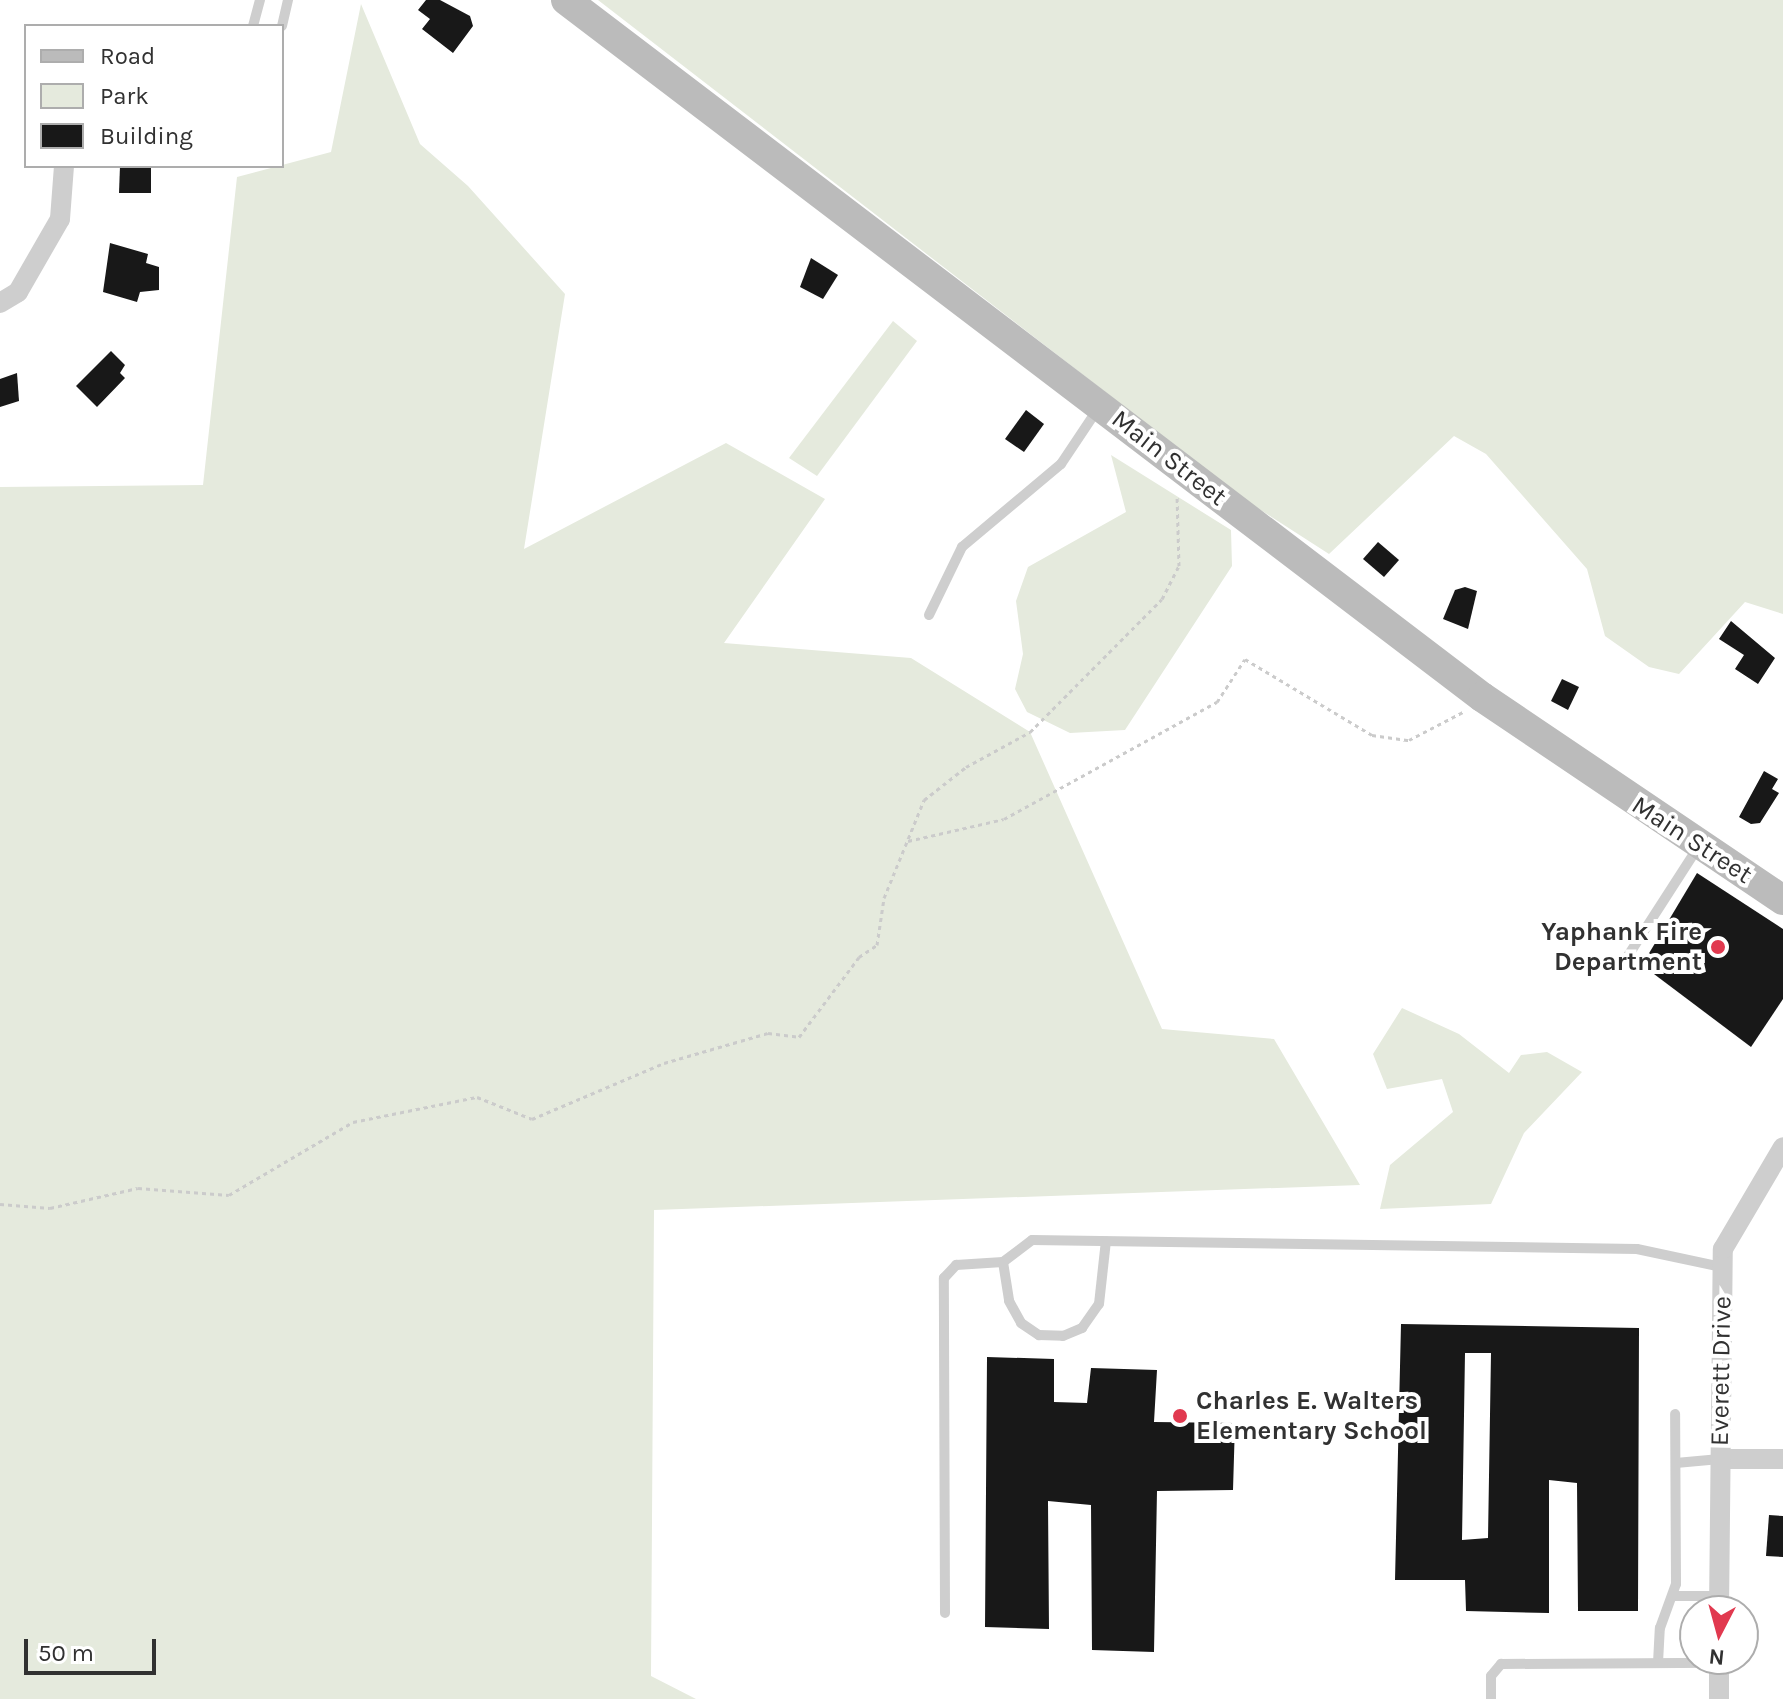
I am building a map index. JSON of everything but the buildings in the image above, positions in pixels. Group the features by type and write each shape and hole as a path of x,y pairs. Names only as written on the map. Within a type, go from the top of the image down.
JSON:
{"main road":[{"name":"Main Street","path":"566,0 1482,697 1783,900"}],"street":[{"path":"0,303 18,292 60,219 64,168"},
{"name":"Everett Drive","path":"1719,1595 1723,1249 1783,1147"},
{"path":"1720,1459 1783,1459"},
{"path":"1719,1675 1719,1699"}],"lane":[{"path":"254,24 260,0"},
{"path":"282,24 288,0"},
{"path":"929,615 962,547 1061,464 1101,406"},
{"path":"1624,962 1699,845"},
{"path":"945,1613 944,1278 956,1265 1003,1262 1032,1240 1637,1249 1722,1267"},
{"path":"1003,1262 1009,1301 1021,1323 1039,1335 1063,1336 1082,1328 1099,1304 1106,1241"},
{"path":"1658,1663 1660,1628 1673,1596 1675,1414"},
{"path":"1676,1463 1720,1459"},
{"path":"1673,1596 1679,1597"},
{"path":"1491,1699 1491,1676 1501,1664 1679,1662"}],"path":[{"path":"0,1204 50,1208 138,1188 229,1195 353,1122 477,1097 532,1119 664,1063 768,1033 799,1037 859,957 877,945 884,898 924,800 966,767 1030,732 1117,637 1162,599 1179,566 1181,515 1173,461"},
{"path":"908,841 1004,819 1217,702 1245,659 1372,735 1409,740 1482,697"}],"green space":[{"path":"598,0 1783,0 1783,614 1745,602 1679,674 1649,667 1605,636 1587,569 1486,454 1454,436 1329,554 1245,500"},
{"path":"361,4 420,144 468,186 565,294 524,549 726,443 825,499 724,643 911,658 1030,732 1162,1029 1274,1039 1360,1185 654,1210 651,1676 696,1699 0,1699 0,487 203,485 237,177 271,168 284,168 284,164 331,152"},
{"path":"893,321 917,341 817,476 789,458"},
{"path":"1111,455 1231,530 1232,566 1125,730 1070,733 1027,712 1015,689 1023,654 1016,601 1028,567 1126,512"},
{"path":"1402,1008 1459,1034 1509,1073 1521,1055 1547,1052 1582,1072 1524,1133 1491,1204 1380,1209 1390,1165 1453,1112 1442,1079 1387,1089 1373,1054"}],"place":[{"name":"Yaphank Fire Department","path":"1718,947"},
{"name":"Charles E. Walters Elementary School","path":"1180,1416"}]}
